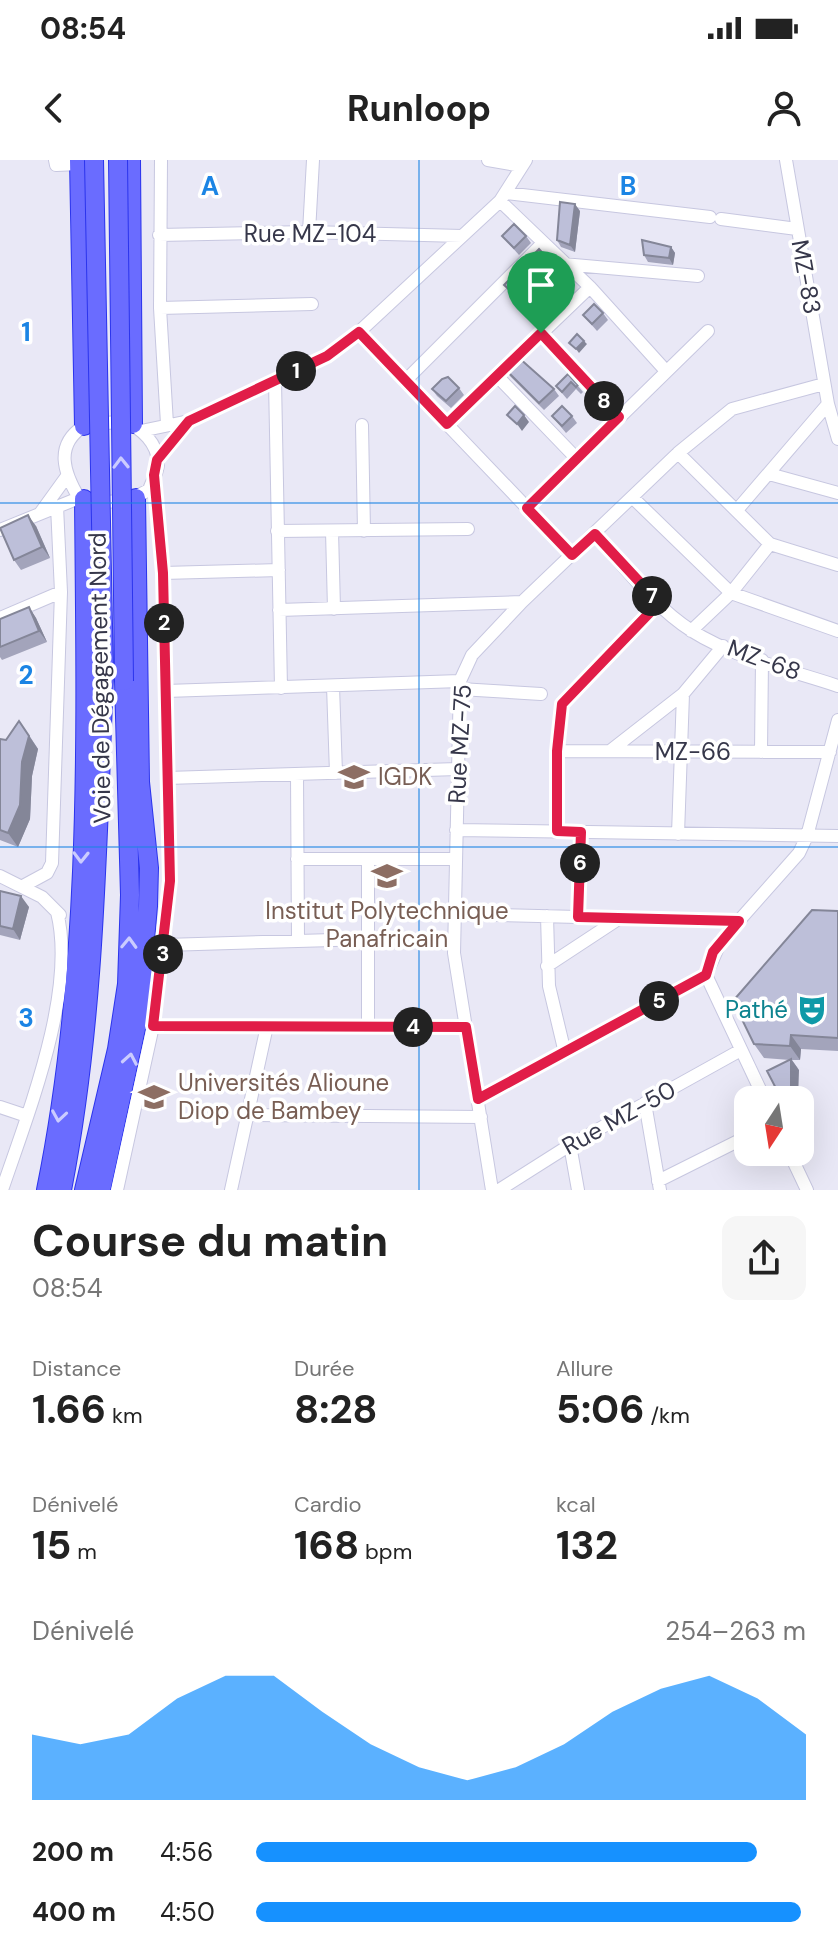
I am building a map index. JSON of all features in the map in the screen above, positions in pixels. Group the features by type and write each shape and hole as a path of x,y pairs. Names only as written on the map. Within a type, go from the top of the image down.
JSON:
{"highway":[{"name":"Voie de Dégagement Nord","path":"84,1190 117,1049 127,984 130,895 124,681 118,160"},
{"path":"131,160 137,428"},
{"path":"84,161 84,426"},
{"name":"Voie de Dégagement Nord","path":"62,1190 85,1034 98,846 104,676 84,161"},
{"path":"46,1190 60,1106 80,941 82,498"},
{"path":"101,1190 120,1112 141,991 149,868 142,812 136,498"},
{"path":"83,757 98,846"},
{"path":"130,895 142,812"}],"street":[{"path":"55,160 56,165 84,161"},
{"path":"161,160 160,308 167,424"},
{"path":"309,232 313,160"},
{"path":"137,428 189,421 327,356 359,332 503,197 524,163 488,160"},
{"name":"MZ-83","path":"786,160 824,384 838,439"},
{"path":"503,197 797,229"},
{"path":"503,197 666,371"},
{"name":"Rue MZ-104","path":"159,235 309,232 462,236"},
{"path":"405,381 543,243"},
{"path":"563,264 698,276"},
{"path":"447,424 590,287"},
{"path":"160,308 312,304"},
{"path":"527,508 708,331"},
{"path":"359,332 572,555"},
{"path":"541,333 619,417"},
{"path":"822,367 838,364"},
{"path":"498,377 577,459"},
{"path":"275,381 281,688"},
{"name":"Rue MZ-75","path":"492,1190 454,953 460,685 472,655 522,602 678,453 732,409 824,384"},
{"path":"737,510 828,404"},
{"path":"157,460 150,439 123,421 84,426 66,448 62,460 67,476 82,498 93,502 136,498 149,490 157,460 189,421"},
{"path":"362,425 364,531"},
{"path":"678,453 770,544 838,565"},
{"path":"769,474 838,493"},
{"path":"117,1190 153,1026 165,945 170,881 163,573 154,475"},
{"path":"41,512 67,476"},
{"path":"0,530 82,498"},
{"path":"633,498 731,593 838,631"},
{"path":"23,886 47,873 52,863 61,592 57,506"},
{"path":"277,531 468,529"},
{"path":"332,531 334,609"},
{"name":"MZ-68","path":"595,534 659,603 691,631 723,646 838,686"},
{"path":"691,631 731,593 770,544"},
{"path":"163,573 279,570"},
{"path":"0,618 61,592"},
{"path":"279,610 522,602"},
{"path":"557,831 557,751 562,704 659,603"},
{"path":"610,751 683,694 723,646"},
{"path":"761,752 762,660"},
{"path":"166,691 460,685 541,694"},
{"path":"333,686 336,773"},
{"path":"678,834 678,752 683,694"},
{"path":"758,1086 706,975 713,952 789,868 807,836 838,720"},
{"name":"MZ-66","path":"557,751 830,752"},
{"path":"167,778 458,769"},
{"path":"297,774 298,941"},
{"path":"456,830 838,836"},
{"path":"578,917 581,832"},
{"path":"297,859 456,859"},
{"path":"368,859 368,1026"},
{"path":"0,876 23,886 57,912 80,941"},
{"path":"2,1190 27,1116 54,1018 64,955 57,912"},
{"path":"455,914 739,921"},
{"path":"547,916 547,966 553,1013 565,1053"},
{"path":"547,966 620,918"},
{"path":"165,945 368,939"},
{"path":"478,1099 706,975"},
{"path":"153,1026 466,1027"},
{"path":"231,1190 267,1026"},
{"name":"Rue MZ-50","path":"499,1190 570,1145 741,1050"},
{"path":"645,1103 659,1186 734,1144"},
{"path":"0,1107 27,1116"},
{"path":"249,1115 481,1117"},
{"path":"570,1145 578,1190"},
{"path":"796,1166 807,1190"}],"building":[{"path":"560,202 575,204 570,245 557,240"},
{"path":"514,224 526,236 514,248 502,236"},
{"path":"642,240 671,247 669,258 644,255"},
{"path":"539,249 548,259 513,293 504,285"},
{"path":"594,304 603,313 592,324 583,315"},
{"path":"577,334 584,341 576,349 569,343"},
{"path":"518,357 554,389 539,403 505,369"},
{"path":"568,374 578,385 576,387 571,382 562,392 556,386"},
{"path":"448,377 459,388 446,401 432,389"},
{"path":"515,406 524,415 517,424 507,415"},
{"path":"562,406 572,416 562,426 552,416"},
{"path":"28,515 42,547 14,560 0,528"},
{"path":"29,607 39,631 0,647 0,619"},
{"path":"19,721 29,736 22,762 20,805 8,833 0,830 0,739 6,740"},
{"path":"0,891 21,896 13,929 0,926"},
{"path":"812,910 838,911 838,1038 791,1035 790,1046 754,1044 733,1001"},
{"path":"791,1059 791,1086 775,1086 767,1071"}],"place":[{"name":"IGDK","path":"354,777"},
{"name":"Institut Polytechnique Panafricain","path":"387,876"},
{"name":"Pathé","path":"812,1010"},
{"name":"Universités Alioune Diop de Bambey","path":"154,1097"}],"route":[{"path":"359,332 447,424 541,333 619,417 527,508 572,555 595,534 659,603 562,704 557,751 557,831 581,832 578,917 739,921 713,952 706,975 478,1099 466,1027 153,1026 165,945 170,881 163,573 154,475 157,460 189,421 327,356 359,332"}]}
